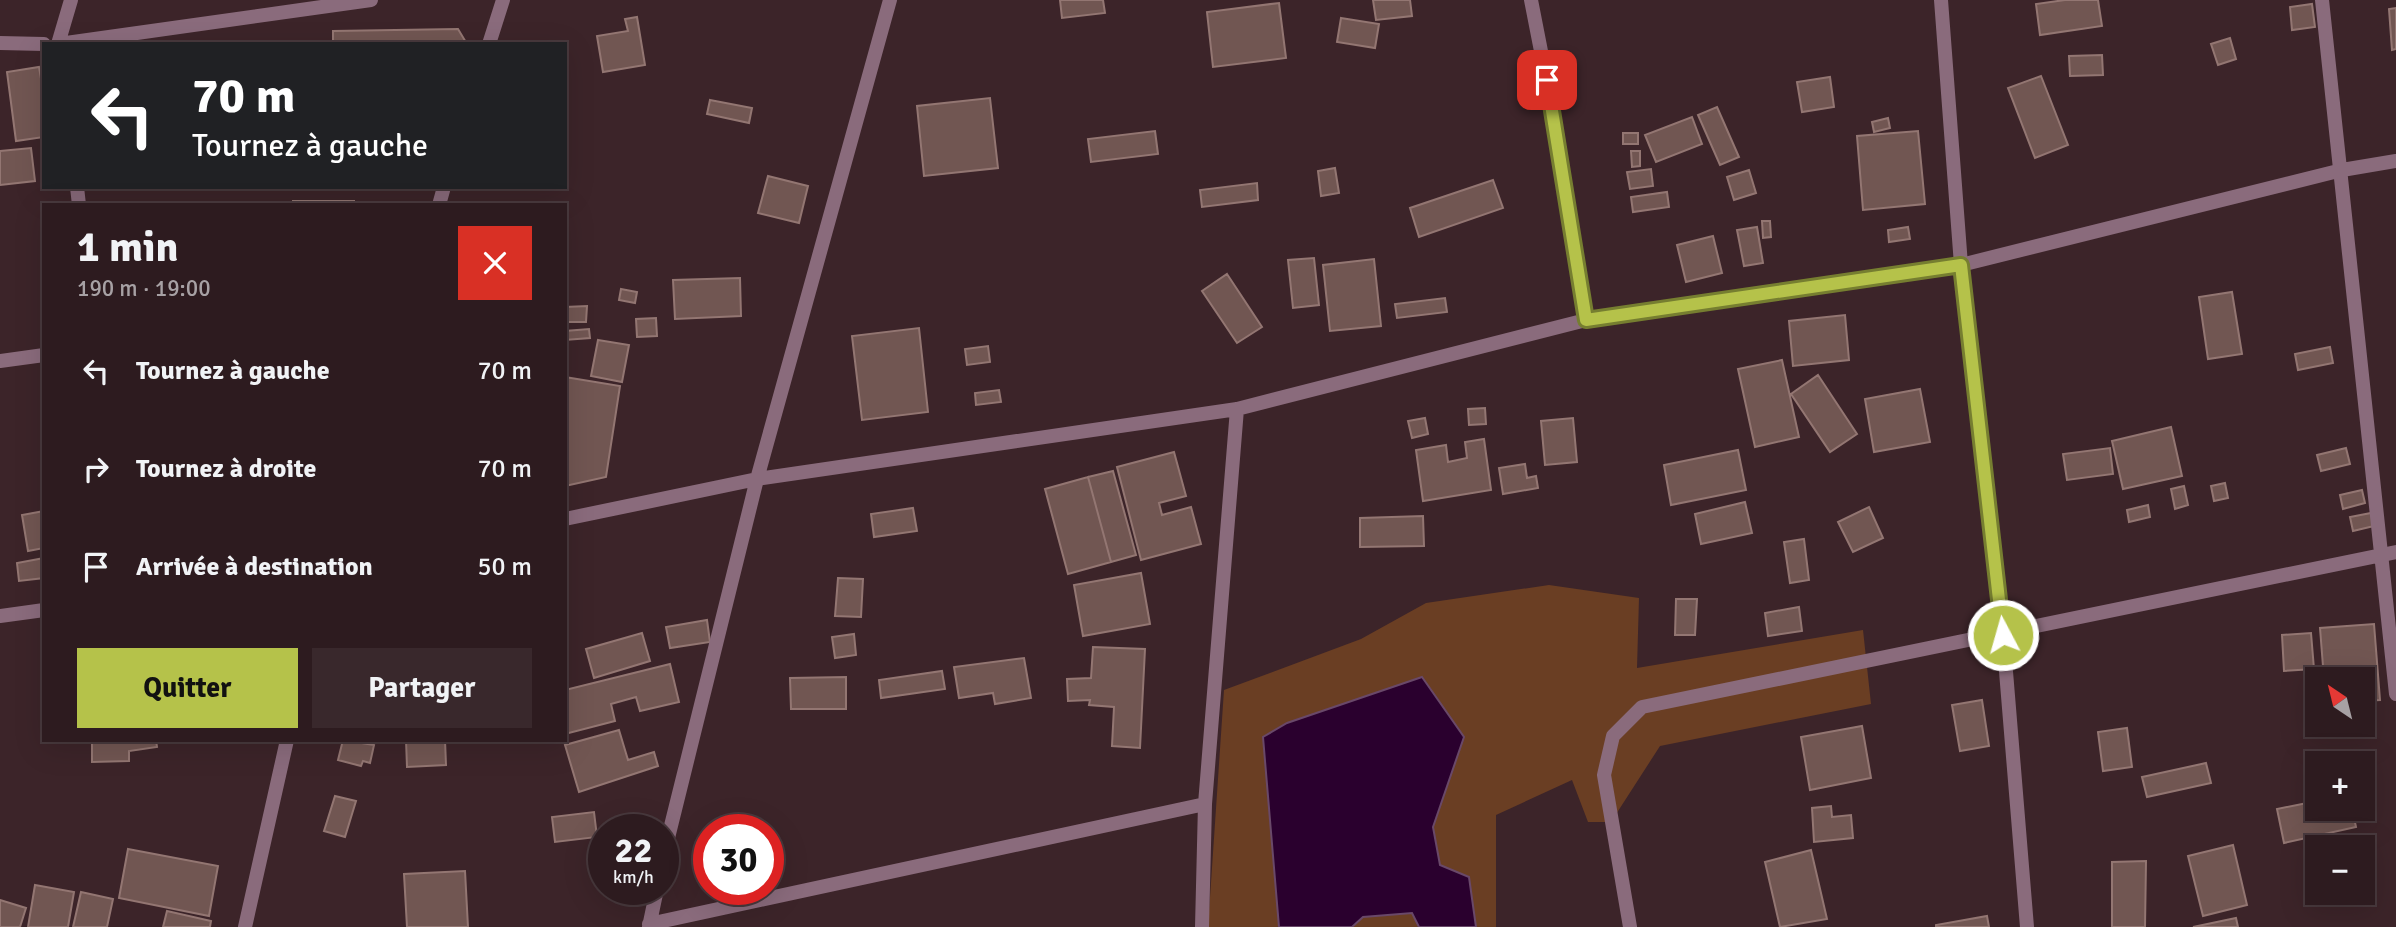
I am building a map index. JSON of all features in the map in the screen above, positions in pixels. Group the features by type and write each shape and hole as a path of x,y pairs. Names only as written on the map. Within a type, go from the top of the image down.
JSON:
{"street":[{"path":"59,42 71,0"},
{"path":"72,42 371,0"},
{"path":"490,42 503,0"},
{"path":"674,814 757,479 891,0"},
{"path":"1531,0 1557,133 1586,320"},
{"path":"1941,0 1961,265 2003,635 2027,927"},
{"path":"2322,0 2396,694"},
{"path":"0,43 42,44"},
{"path":"567,519 757,479 1237,409 1586,320 1961,265 2342,170 2396,161"},
{"path":"0,361 42,355"},
{"path":"1202,927 1205,804 1237,409"},
{"path":"1630,927 1604,775 1613,736 1642,707 2003,635 2396,552"},
{"path":"0,617 42,610"},
{"path":"245,927 287,742"},
{"path":"653,905 649,925 1205,804"}],"shaded area":[{"path":"1549,585 1639,598 1637,668 1863,630 1871,704 1660,746 1611,822 1588,822 1572,780 1496,815 1496,927 1208,927 1224,690 1361,639 1426,603"},
{"path":"1422,677 1464,737 1433,827 1440,865 1469,877 1476,927 1419,927 1412,913 1363,917 1352,927 1279,927 1263,737 1287,723"}],"building":[{"path":"1060,0 1103,0 1105,13 1062,18"},
{"path":"1373,0 1410,0 1412,16 1376,20"},
{"path":"2065,0 2098,0 2102,26 2040,35 2036,4"},
{"path":"1279,3 1286,58 1213,67 1207,12"},
{"path":"2312,4 2315,27 2292,30 2290,7"},
{"path":"2396,8 2396,49 2392,50 2389,9"},
{"path":"637,17 645,65 603,72 597,36 628,31 625,19"},
{"path":"1341,18 1379,24 1375,48 1337,42"},
{"path":"458,29 466,42 333,42 333,31"},
{"path":"2230,38 2236,59 2218,65 2211,44"},
{"path":"2102,55 2103,75 2070,76 2069,56"},
{"path":"39,67 42,84 42,137 16,141 7,72"},
{"path":"2041,76 2068,145 2035,158 2008,88"},
{"path":"1830,77 1834,107 1802,112 1797,82"},
{"path":"990,98 998,168 924,176 917,106"},
{"path":"710,100 752,108 749,123 707,114"},
{"path":"1717,107 1739,157 1720,165 1698,115"},
{"path":"1692,117 1702,144 1656,162 1645,135"},
{"path":"1888,118 1890,128 1874,132 1872,122"},
{"path":"1155,131 1158,154 1091,162 1088,139"},
{"path":"1918,131 1925,204 1863,210 1857,136"},
{"path":"1623,133 1638,133 1638,144 1623,144"},
{"path":"31,148 35,181 0,185 0,151"},
{"path":"1631,151 1640,151 1640,166 1632,167"},
{"path":"1335,168 1339,193 1321,196 1318,171"},
{"path":"1651,169 1653,186 1630,189 1627,172"},
{"path":"1749,170 1756,193 1734,200 1727,177"},
{"path":"768,176 808,186 799,223 758,213"},
{"path":"1493,180 1503,208 1419,237 1410,208"},
{"path":"1257,183 1258,200 1202,207 1200,190"},
{"path":"1667,192 1669,207 1633,212 1631,197"},
{"path":"293,201 354,201 354,203"},
{"path":"1762,221 1770,221 1771,237 1763,238"},
{"path":"1757,227 1763,263 1744,266 1737,230"},
{"path":"1908,227 1910,239 1889,242 1888,230"},
{"path":"1713,236 1722,273 1686,282 1677,245"},
{"path":"1314,258 1319,305 1293,308 1288,260"},
{"path":"1374,259 1381,326 1330,331 1323,265"},
{"path":"1227,274 1262,327 1237,343 1202,291"},
{"path":"740,278 741,316 675,319 673,280"},
{"path":"621,289 637,292 635,303 619,300"},
{"path":"2232,292 2242,354 2208,359 2199,297"},
{"path":"1445,298 1447,312 1397,318 1395,304"},
{"path":"587,306 586,322 567,322 567,307"},
{"path":"1845,315 1849,360 1793,366 1789,321"},
{"path":"656,318 657,336 637,337 636,319"},
{"path":"919,328 928,412 862,420 852,336"},
{"path":"589,329 590,338 567,340 567,331"},
{"path":"598,340 629,345 622,382 591,376"},
{"path":"988,346 990,362 967,365 965,349"},
{"path":"2330,347 2333,363 2298,370 2295,354"},
{"path":"1782,360 1799,437 1755,447 1738,369"},
{"path":"1818,375 1857,434 1830,452 1791,394"},
{"path":"567,377 620,386 606,477 567,486"},
{"path":"1920,389 1930,442 1874,452 1865,399"},
{"path":"999,390 1001,402 976,405 975,393"},
{"path":"1485,408 1486,424 1469,425 1468,409"},
{"path":"1425,418 1428,434 1412,438 1408,421"},
{"path":"1573,418 1577,462 1545,465 1541,421"},
{"path":"2171,427 2182,476 2123,489 2112,441"},
{"path":"1484,439 1491,490 1423,501 1416,450 1446,445 1448,462 1467,458 1465,442"},
{"path":"2110,448 2113,474 2067,480 2063,454"},
{"path":"2346,448 2350,464 2321,471 2317,455"},
{"path":"1738,450 1746,490 1671,505 1664,465"},
{"path":"1174,452 1186,496 1159,503 1162,515 1191,507 1201,544 1141,560 1117,467"},
{"path":"1525,464 1527,478 1536,476 1538,488 1503,494 1499,468"},
{"path":"1113,471 1136,555 1111,562 1088,477"},
{"path":"1088,477 1111,562 1068,574 1045,489"},
{"path":"2225,483 2228,498 2214,501 2211,486"},
{"path":"2184,486 2188,505 2175,509 2171,489"},
{"path":"2362,490 2365,503 2343,509 2340,495"},
{"path":"1745,502 1752,533 1701,544 1695,514"},
{"path":"2148,505 2150,517 2129,522 2127,510"},
{"path":"1869,507 1883,538 1853,552 1838,522"},
{"path":"913,508 917,531 874,537 871,514"},
{"path":"42,511 42,548 28,551 22,515"},
{"path":"2371,513 2374,526 2353,531 2350,517"},
{"path":"1423,516 1424,546 1360,547 1360,518"},
{"path":"1804,539 1809,580 1790,583 1784,542"},
{"path":"42,558 42,578 19,581 17,563"},
{"path":"1141,573 1150,624 1083,636 1074,585"},
{"path":"838,578 863,579 861,617 835,616"},
{"path":"1676,599 1697,599 1695,635 1675,635"},
{"path":"1799,607 1802,631 1768,636 1765,613"},
{"path":"707,620 710,642 670,648 666,627"},
{"path":"2374,624 2380,700 2375,700 2375,667 2323,667 2320,628"},
{"path":"642,633 650,661 594,678 586,649"},
{"path":"2311,633 2314,667 2284,671 2282,635"},
{"path":"854,634 856,655 835,658 832,637"},
{"path":"1093,647 1145,649 1140,748 1112,746 1114,707 1089,705 1090,700 1068,701 1067,679 1091,678"},
{"path":"1024,658 1031,698 995,704 993,693 959,698 954,667"},
{"path":"670,664 679,702 640,711 636,697 611,704 615,721 567,733 567,690"},
{"path":"942,671 945,689 881,698 879,680"},
{"path":"846,677 846,709 791,709 790,678"},
{"path":"1982,700 1989,746 1960,751 1952,705"},
{"path":"1862,726 1871,778 1810,790 1801,737"},
{"path":"2127,728 2132,767 2103,771 2098,732"},
{"path":"619,730 628,760 654,752 658,766 579,792 565,745"},
{"path":"92,742 156,742 157,747 129,751 129,761 92,762"},
{"path":"342,742 374,745 370,763 363,761 361,766 338,760"},
{"path":"406,742 445,742 446,765 407,767"},
{"path":"2206,763 2211,783 2147,797 2142,777"},
{"path":"335,796 356,801 345,837 324,831"},
{"path":"2305,803 2305,821 2355,821 2356,827 2320,835 2305,835 2305,838 2284,843 2277,809"},
{"path":"1831,806 1832,817 1851,815 1853,838 1814,842 1812,808"},
{"path":"594,812 594,814 588,814 588,838 555,842 552,817"},
{"path":"2233,845 2247,905 2203,916 2188,856"},
{"path":"128,849 218,866 209,916 119,898"},
{"path":"1811,850 1827,919 1780,927 1765,862"},
{"path":"2146,861 2145,927 2112,927 2112,862"},
{"path":"465,871 468,927 407,927 404,874"},
{"path":"35,885 74,892 68,927 28,927"},
{"path":"81,892 113,899 107,927 73,927"},
{"path":"0,900 26,908 20,927 0,927"},
{"path":"167,911 211,921 210,927 163,927"},
{"path":"1987,916 1989,927 1936,927 1936,925"},
{"path":"2236,918 2238,927 2193,927"}],"route":[{"path":"1547,80 1586,320 1961,265 2003,635"}]}
